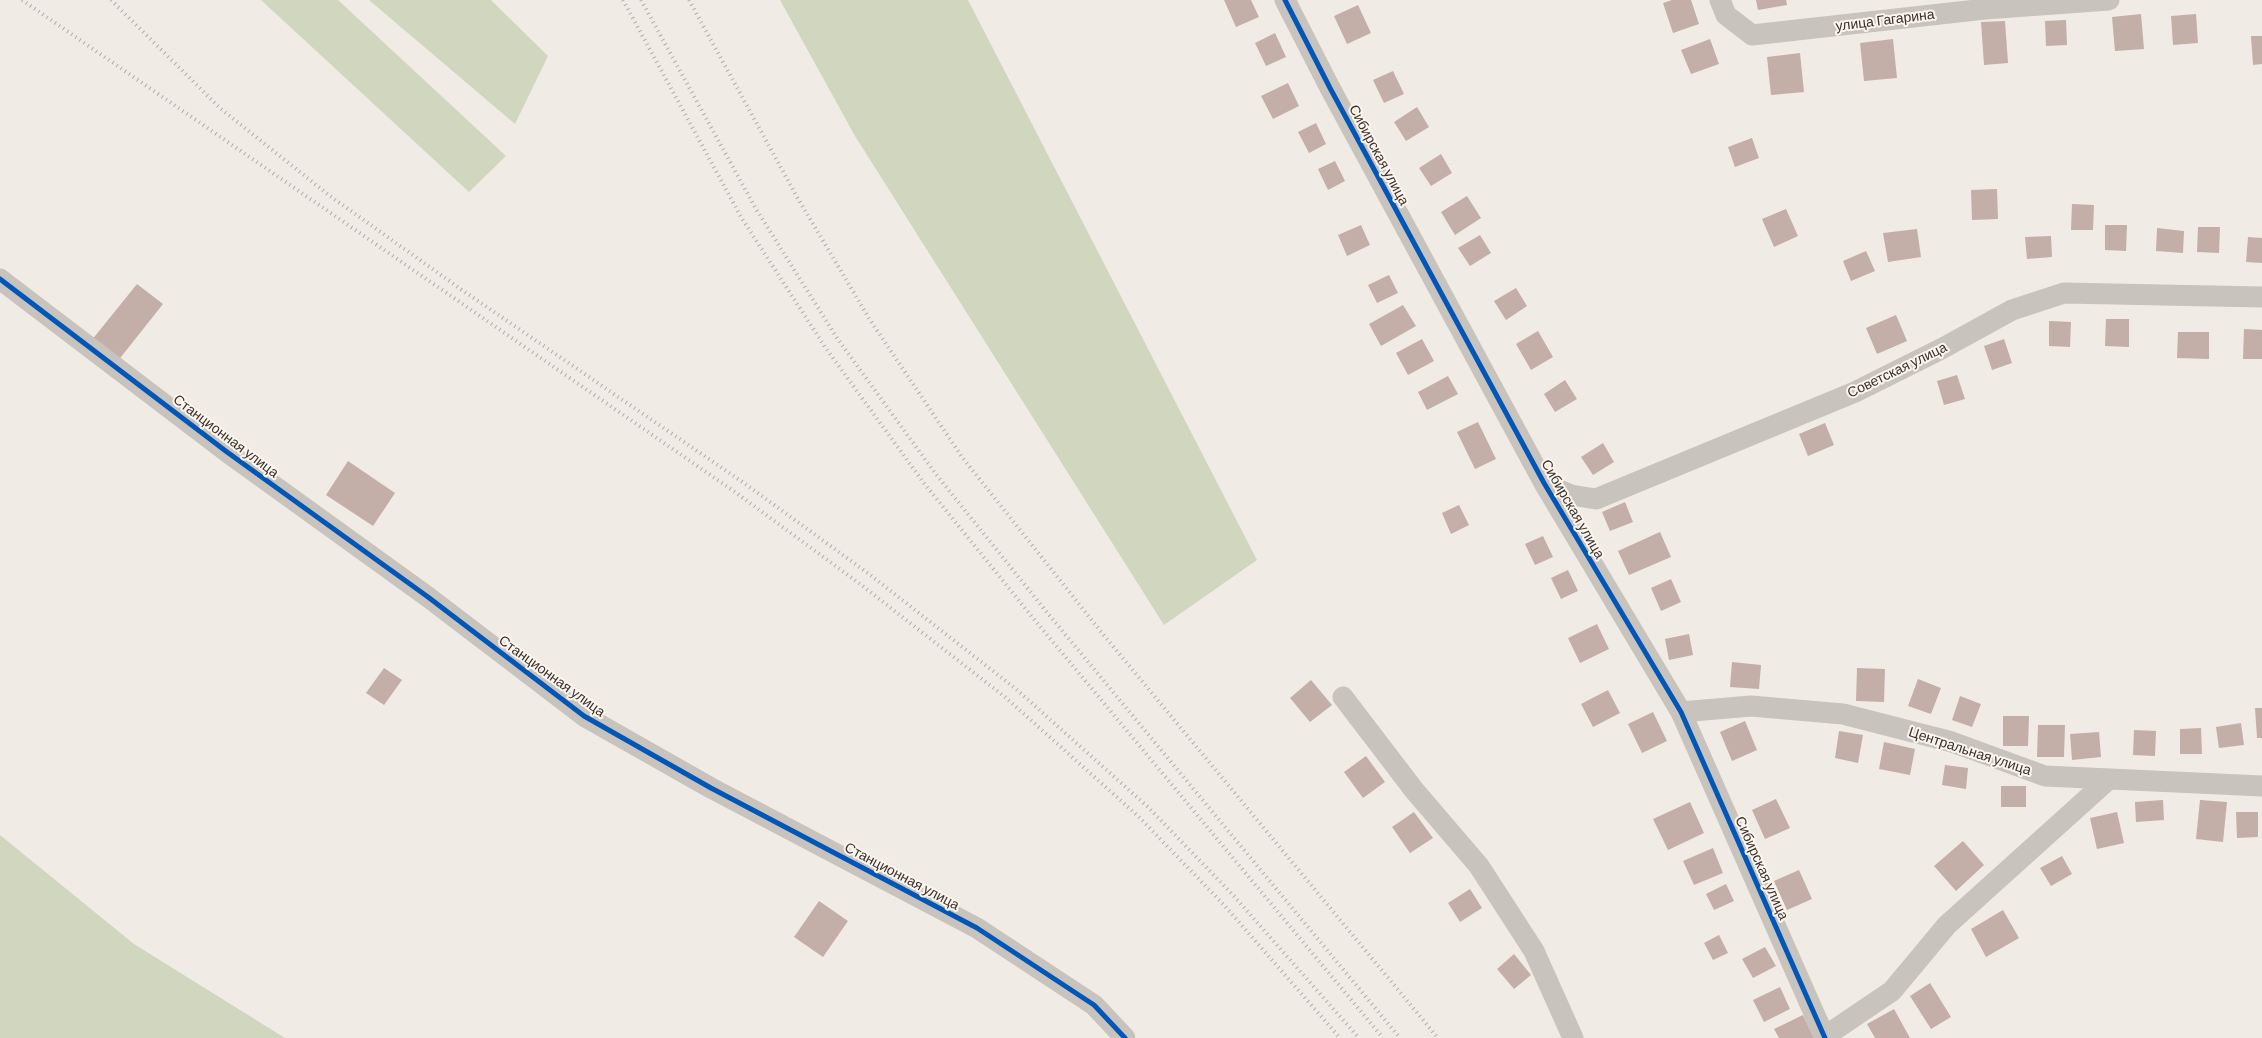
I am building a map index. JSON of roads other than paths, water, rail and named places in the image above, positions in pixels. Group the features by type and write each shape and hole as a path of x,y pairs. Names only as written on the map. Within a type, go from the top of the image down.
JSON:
{"street":[{"name":"Сибирская улица","path":"1285,0 1330,88 1544,483 1681,712 1824,1037"},
{"name":"улица Гагарина","path":"1720,0 1726,15 1752,35 1985,9 2109,0"},
{"name":"Станционная улица","path":"0,279 227,452 428,598 584,716 711,788 977,928 1094,1006 1125,1038"},
{"name":"Советская улица","path":"1544,483 1571,495 1596,500 1855,392 1943,348 2012,310 2064,293 2262,297"},
{"path":"1343,697 1414,790 1480,866 1534,951 1573,1038"},
{"name":"Центральная улица","path":"1681,712 1751,706 1843,714 1952,742 2046,776 2262,786"},
{"path":"1824,1037 1892,990 1947,925 2109,779"}],"railway":[{"path":"22,0 735,492 860,584 1005,697 1138,816 1224,905 1340,1038"},
{"path":"111,0 221,109 330,196 462,290 744,483 869,574 1016,689 1148,807 1233,895 1359,1038"},
{"path":"623,0 741,217 825,347 923,482 1033,618 1383,1038"},
{"path":"641,0 756,209 837,338 935,473 1045,610 1400,1038"},
{"path":"689,0 797,197 870,320 962,457 1102,633 1438,1038"}]}
